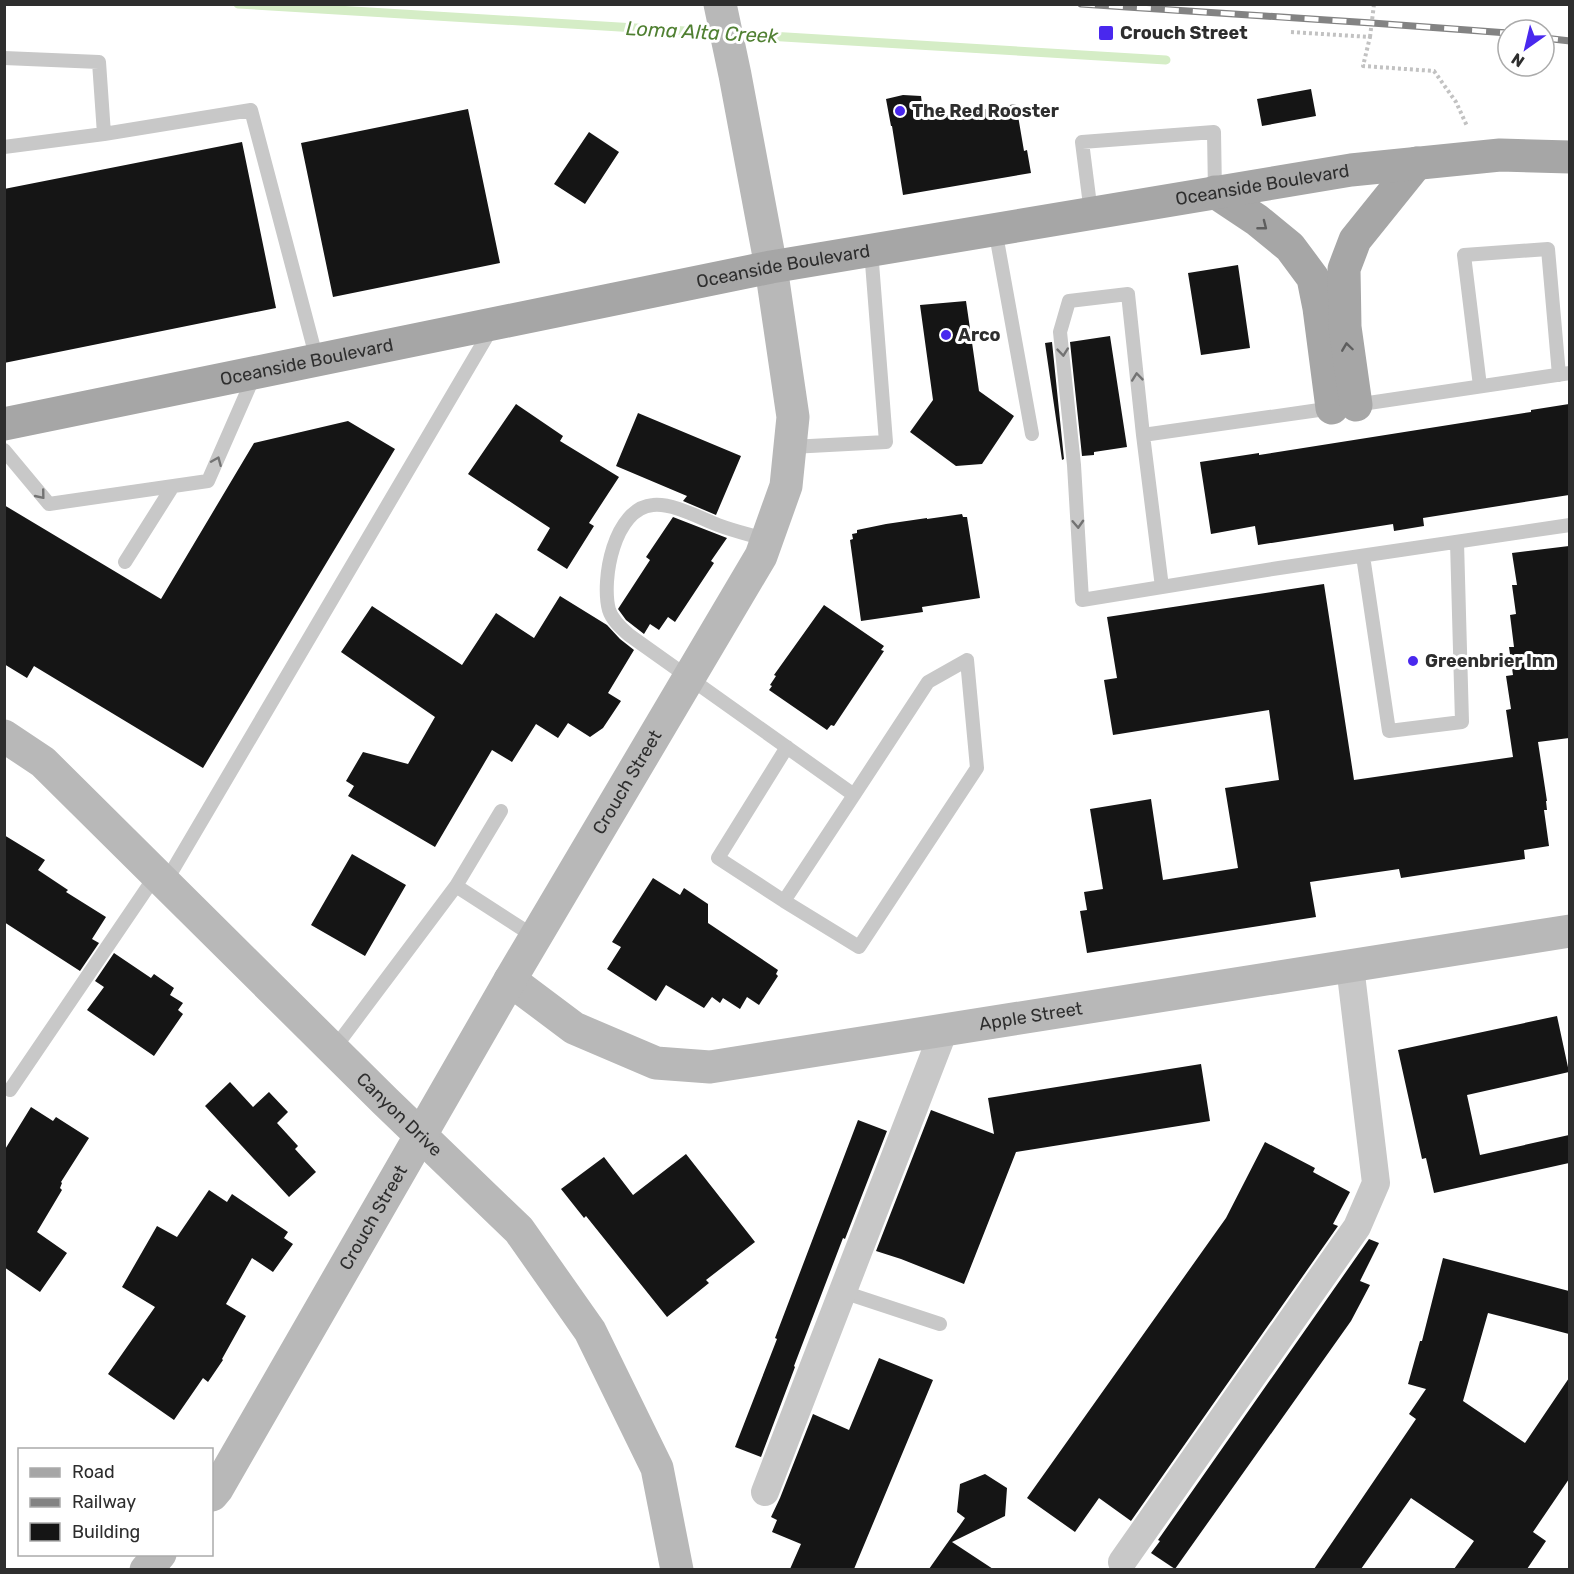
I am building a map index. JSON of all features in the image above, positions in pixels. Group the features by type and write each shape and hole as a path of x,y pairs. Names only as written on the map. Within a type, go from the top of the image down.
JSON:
{"main road":[{"name":"Oceanside Boulevard","path":"4,424 771,267 1350,170 1500,155 1569,157"},
{"path":"1344,406 1344,269 1355,240 1417,163"},
{"path":"1215,192 1257,220 1290,247 1314,278 1319,308 1344,406"}],"street":[{"name":"Crouch Street","path":"213,1494 535,937 761,556 786,486 793,417 771,267 721,8"},
{"name":"Canyon Drive","path":"4,736 43,762 333,1050 519,1230 590,1331 657,1468 677,1569"},
{"name":"Apple Street","path":"510,980 574,1028 656,1062 710,1067 1569,931"},
{"path":"1122,1562 1357,1227 1376,1183 1350,966"},
{"path":"765,1492 944,1030"},
{"path":"147,1569 158,1556"}],"lane":[{"path":"4,58 99,62 104,134"},
{"path":"4,147 104,134 251,110 317,360"},
{"path":"1091,213 1082,142 1214,132 1215,192"},
{"path":"995,229 1032,434"},
{"path":"1143,435 1564,374 1548,249 1464,255 1480,386"},
{"path":"790,448 886,442 871,250"},
{"path":"1162,587 1128,294 1069,301 1060,332 1074,465 1082,600 1569,525"},
{"path":"9,1090 161,879 495,323"},
{"path":"4,450 49,504 208,481 255,372"},
{"path":"125,562 173,486"},
{"path":"766,540 684,511 666,506 646,506 628,520 612,547 608,564 609,610 618,625 629,635 854,795"},
{"path":"1363,556 1389,731 1462,722 1457,542"},
{"path":"784,901 928,682 967,660 977,768 859,947 784,901 718,858 787,747"},
{"path":"333,1050 456,886 501,811"},
{"path":"456,886 535,937"},
{"path":"843,1292 940,1324"}],"path":[{"path":"1374,4 1370,37 1363,66 1434,71 1456,102 1481,157"},
{"path":"1291,32 1370,37"}],"building":[{"path":"1311,89 1316,116 1262,126 1257,99"},
{"path":"903,95 921,96 924,119 1016,104 1024,151 1027,150 1031,173 903,195 886,99"},
{"path":"468,109 500,263 333,297 301,143"},
{"path":"589,132 619,152 585,204 554,184"},
{"path":"242,142 276,308 4,363 4,189"},
{"path":"1238,265 1250,348 1201,355 1188,273"},
{"path":"966,301 979,391 1014,416 982,464 956,466 910,432 933,400 920,305"},
{"path":"1110,336 1127,447 1082,456 1070,342"},
{"path":"1052,342 1064,459 1062,460 1045,343"},
{"path":"516,404 563,436 560,441 619,477 589,523 594,526 567,569 537,550 550,528 468,474"},
{"path":"1569,404 1569,495 1423,518 1424,526 1394,531 1393,524 1258,545 1255,526 1211,534 1200,462 1259,453 1259,455"},
{"path":"638,413 741,456 716,515 683,501 687,496 616,466"},
{"path":"348,421 395,449 203,768 34,666 27,678 4,664 4,505 161,599 254,443"},
{"path":"962,514 963,517 967,517 980,598 922,607 923,612 861,621 850,540 853,539 852,534 857,533 857,530 886,524"},
{"path":"673,517 727,538 711,561 714,563 675,622 668,617 659,630 650,624 644,634 626,620 618,609 650,560 646,557"},
{"path":"1569,546 1569,738 1538,742 1547,801 1547,810 1544,810 1549,846 1524,850 1525,859 1401,878 1399,869 1310,882 1316,917 1087,953 1080,911 1087,910 1084,892 1103,889 1090,809 1151,799 1163,880 1238,868 1225,788 1279,780 1269,710 1113,735 1104,680 1117,678 1107,617 1324,584 1354,780 1513,757 1506,710 1511,709 1506,676 1513,675 1509,647 1514,647 1510,615 1516,614 1512,585 1517,585 1512,553"},
{"path":"560,596 607,625 634,650 608,693 621,701 603,728 590,737 568,723 558,738 536,724 512,762 492,750 435,847 348,796 354,786 346,781 363,752 408,764 435,717 341,652 372,606 462,665 496,613 534,638"},
{"path":"824,605 884,646 881,650 884,651 834,726 831,725 827,730 769,690 776,676 774,675"},
{"path":"4,835 45,860 38,870 68,890 66,892 106,917 92,939 99,943 80,971 4,922"},
{"path":"352,854 406,885 365,956 311,925"},
{"path":"653,878 680,895 684,888 708,904 708,923 778,970 776,974 778,976 759,1005 747,997 740,1009 723,998 720,1003 712,997 704,1008 666,985 656,1001 607,969 621,947 612,942"},
{"path":"114,953 151,978 154,974 174,988 170,995 183,1003 178,1010 183,1014 154,1056 87,1010 104,987 95,981"},
{"path":"1557,1016 1569,1072 1467,1095 1480,1155 1569,1135 1569,1163 1434,1193 1426,1158 1422,1159 1398,1050"},
{"path":"1201,1064 1210,1121 1016,1152 964,1284 876,1251 931,1110 994,1134 988,1098"},
{"path":"230,1082 253,1107 269,1092 288,1112 277,1123 298,1146 295,1149 316,1172 289,1197 205,1106"},
{"path":"31,1107 53,1121 56,1117 89,1138 61,1182 62,1190 37,1232 67,1253 40,1292 4,1267 4,1151"},
{"path":"858,1120 887,1131 845,1239 843,1238 761,1457 735,1447"},
{"path":"1265,1142 1315,1168 1313,1172 1350,1192 1333,1224 1338,1226 1131,1521 1099,1498 1075,1532 1027,1498 1226,1218"},
{"path":"686,1154 755,1242 706,1280 709,1283 667,1317 586,1216 584,1218 561,1189 604,1157 633,1195"},
{"path":"209,1190 227,1202 232,1194 288,1232 284,1238 293,1244 273,1272 252,1258 226,1304 246,1316 223,1360 208,1382 203,1378 174,1420 108,1374 155,1307 122,1287 157,1226 177,1237"},
{"path":"1369,1239 1379,1243 1360,1281 1370,1285 1351,1321 1175,1569 1151,1553 1160,1541 1158,1540"},
{"path":"1443,1258 1569,1291 1569,1334 1488,1313 1463,1401 1525,1443 1569,1378 1569,1479 1533,1532 1546,1541 1527,1569 1454,1569 1474,1541 1411,1498 1361,1569 1314,1569 1416,1419 1409,1414 1426,1389 1408,1384 1420,1341 1422,1341"},
{"path":"879,1358 933,1380 854,1569 790,1569 801,1544 772,1532 777,1520 771,1517 813,1414 849,1430"},
{"path":"985,1474 1007,1488 1005,1516 952,1542 993,1569 929,1569 965,1518 957,1512 960,1484"}],"waterway":[{"name":"Loma Alta Creek","path":"238,4 1166,60"}],"railway":[{"path":"1081,4 1496,32"},
{"path":"1556,39 1570,41"}],"place":[{"name":"Crouch Street","path":"1106,33"},
{"name":"The Red Rooster","path":"900,111"},
{"name":"Arco","path":"946,335"},
{"name":"Greenbrier Inn","path":"1413,661"}]}
